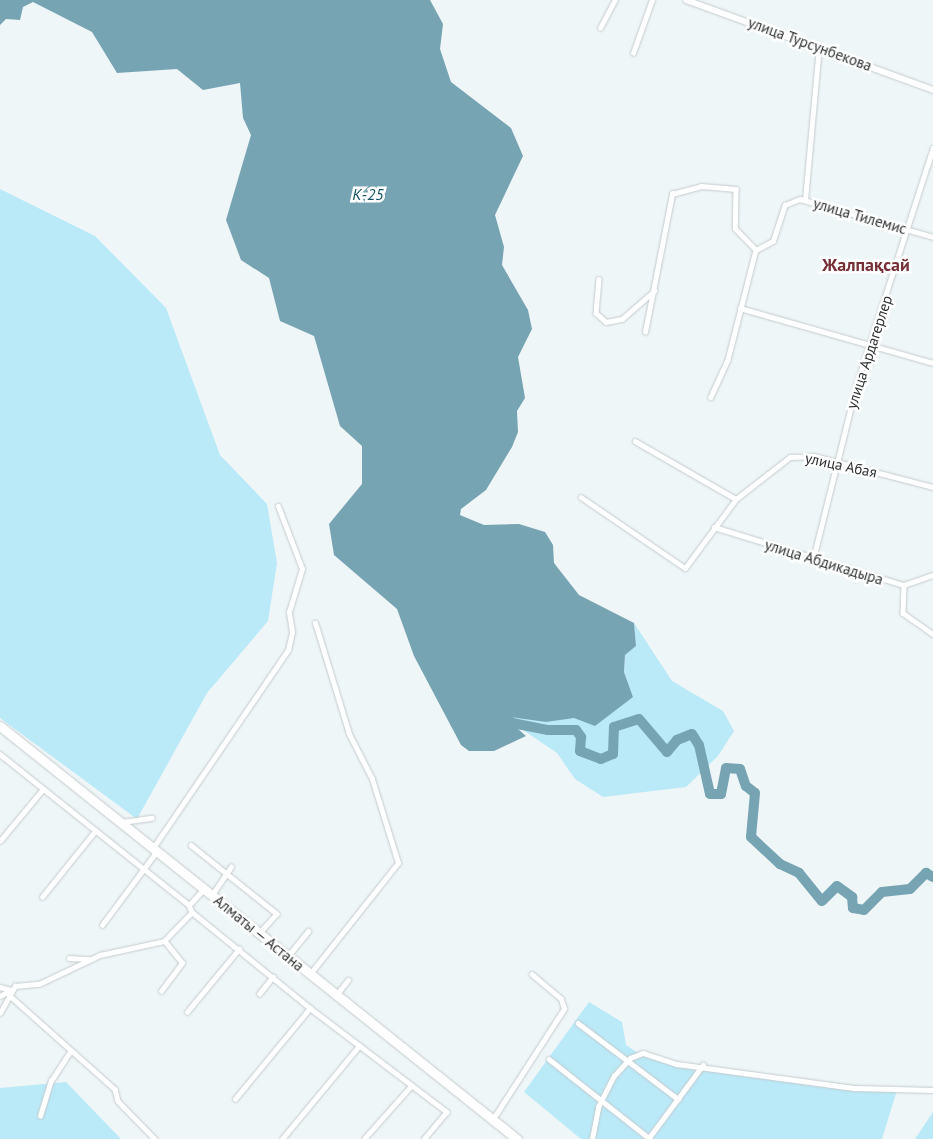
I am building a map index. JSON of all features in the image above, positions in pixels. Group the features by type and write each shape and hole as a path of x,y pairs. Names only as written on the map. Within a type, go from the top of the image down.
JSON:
{"highway":[{"name":"Алматы — Астана","path":"1,729 517,1139"}],"street":[{"path":"600,28 615,0"},
{"path":"633,53 652,0"},
{"name":"улица Турсунбекова","path":"686,0 933,90"},
{"path":"805,200 819,47"},
{"name":"улица Ардагерлер","path":"813,559 837,461 933,148"},
{"path":"646,332 668,203 676,191 701,186 736,189 735,228 756,250 728,360 711,397"},
{"name":"улица Тилемис","path":"756,250 773,241 786,205 805,200 933,237"},
{"path":"599,279 596,313 606,322 622,318 654,291"},
{"path":"740,308 872,344 933,363"},
{"path":"635,441 736,499"},
{"name":"улица Абая","path":"581,497 681,567 693,562 714,527 736,499 790,456 837,461 933,487"},
{"path":"102,925 143,870 288,650 292,632 289,612 302,569 278,506"},
{"name":"улица Абдикадыра","path":"714,527 904,586 933,575"},
{"path":"904,586 903,612 933,634"},
{"path":"310,974 398,863 372,779 349,734 315,623"},
{"path":"0,754 189,905 192,912 310,1008 447,1112 424,1139"},
{"path":"0,841 43,789"},
{"path":"121,823 152,818"},
{"path":"42,897 95,831"},
{"path":"191,845 277,914 260,933"},
{"path":"212,896 231,867"},
{"path":"189,905 204,889"},
{"path":"0,1013 15,986 50,980 90,959 164,941 192,912"},
{"path":"288,956 308,931"},
{"path":"160,991 182,963 164,941"},
{"path":"187,1012 239,949"},
{"path":"69,958 90,959"},
{"path":"493,1119 564,1010 561,999 532,975"},
{"path":"260,994 273,977"},
{"path":"336,995 348,980"},
{"path":"1,988 10,993 70,1052 115,1089 118,1101 155,1139"},
{"path":"0,996 10,993"},
{"path":"235,1099 310,1008"},
{"path":"578,1023 678,1099"},
{"path":"282,1139 359,1046"},
{"path":"40,1116 52,1082 70,1052"},
{"path":"592,1139 601,1101 627,1061 648,1054 677,1064 703,1065 855,1088 933,1090"},
{"path":"549,1059 648,1138 703,1065"},
{"path":"364,1139 411,1086"}],"shaded area":[{"path":"0,189 95,236 166,308 220,455 267,504 277,563 268,621 207,693 137,819 0,718"},
{"path":"634,623 672,681 723,711 734,731 718,756 686,787 603,797 575,779 557,753 502,716 546,722 613,711 633,697 624,672 625,655 636,646"},
{"path":"589,1002 622,1022 626,1045 641,1055 734,1072 897,1090 882,1139 581,1139 524,1092"},
{"path":"66,1082 121,1139 0,1139 0,1088"},
{"path":"933,1112 933,1139 915,1139"}],"water":[{"name":"К-25","path":"0,0 430,0 443,24 440,49 451,82 511,128 523,156 495,215 504,247 502,265 528,310 532,329 518,357 525,398 517,411 518,432 512,447 486,490 461,509 460,515 484,525 519,524 545,532 553,545 554,563 579,595 634,623 636,646 625,655 624,672 633,697 595,726 574,718 546,722 503,716 526,736 494,751 469,751 461,745 414,656 397,609 334,555 329,524 362,484 362,446 340,426 314,336 280,321 269,278 241,260 226,220 251,135 243,118 240,83 203,90 177,69 117,73 92,32 33,2 23,7 20,20 6,19 0,25"}],"waterway":[{"path":"493,708 512,723 548,730 576,730 581,737 580,751 601,759 613,754 614,727 639,719 667,752 677,740 692,734 699,745 710,794 721,794 726,768 740,769 746,786 755,793 751,837 780,864 799,873 822,901 837,886 852,897 853,908 864,910 882,892 910,889 926,873 933,877"}],"district":[{"name":"Жалпақсай","path":"866,265"}]}
